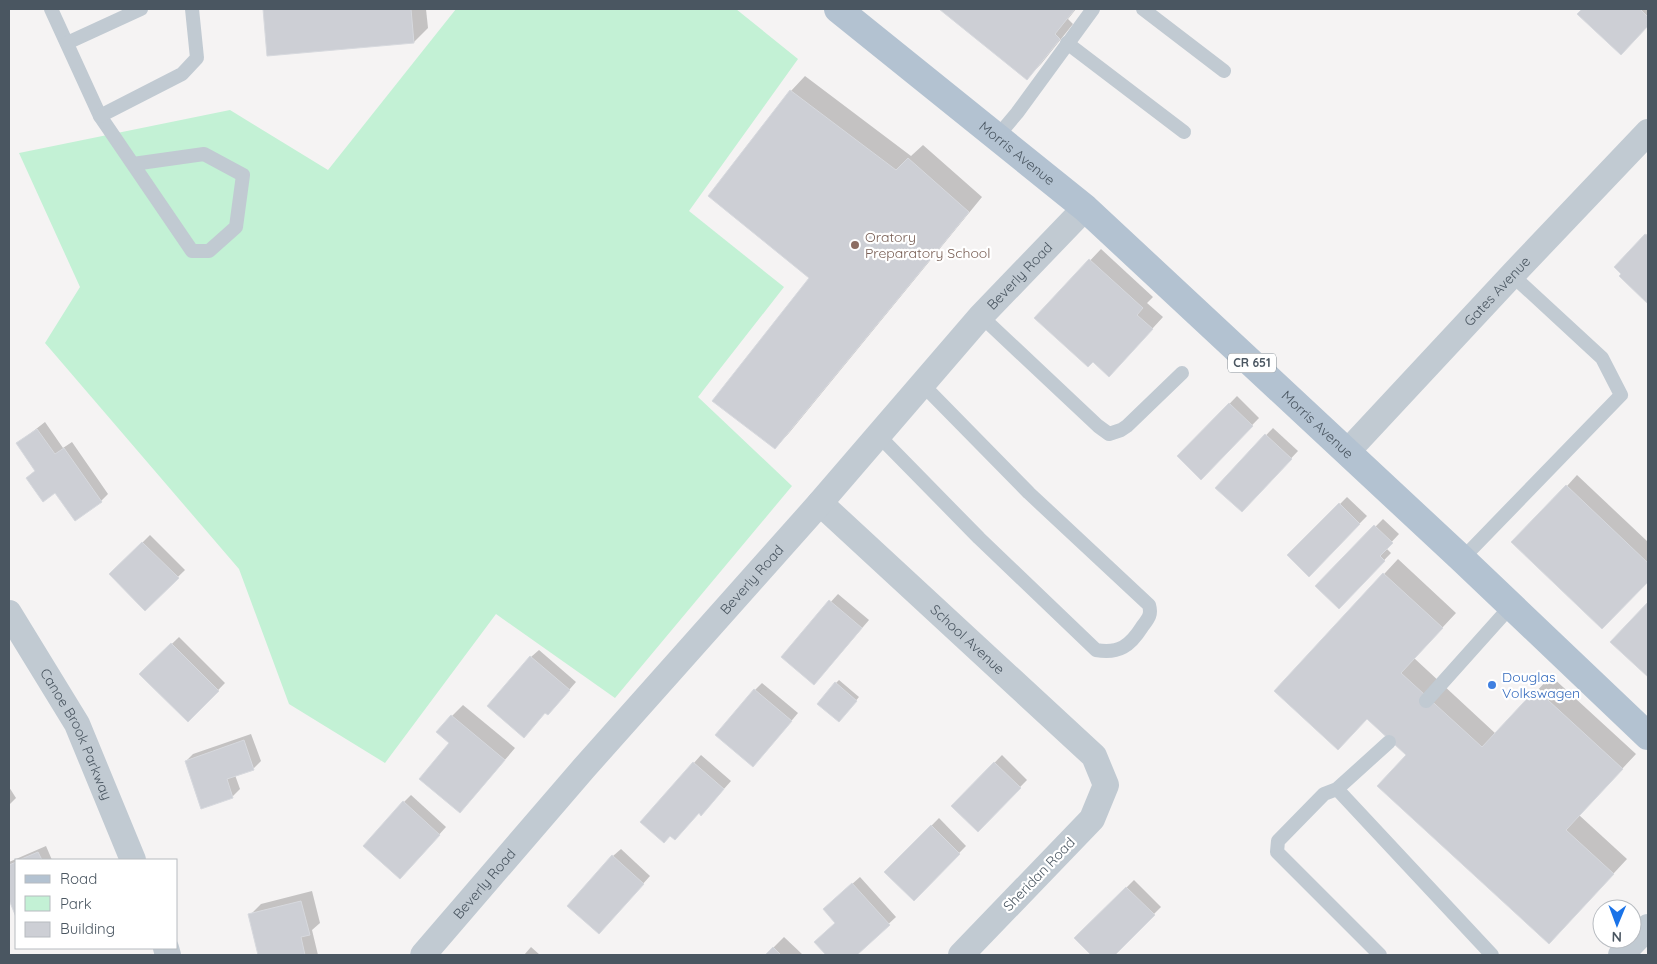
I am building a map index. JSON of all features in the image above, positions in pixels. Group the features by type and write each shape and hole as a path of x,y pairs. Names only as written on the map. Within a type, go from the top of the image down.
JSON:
{"main road":[{"name":"Morris Avenue","path":"838,9 1085,208 1462,559 1648,736"}],"street":[{"name":"Gates Avenue","path":"1347,452 1648,132"},
{"name":"Beverly Road","path":"423,955 584,768 820,503 981,316 1085,208"},
{"name":"School Avenue","path":"820,503 1094,756 1106,785"},
{"name":"Canoe Brook Parkway","path":"9,613 76,724 133,859"},
{"name":"Sheridan Road","path":"961,955 1092,819 1106,785"},
{"path":"1621,955 1648,927"}],"lane":[{"path":"51,9 100,116 192,251 209,251 236,227 243,175 204,154 133,164"},
{"path":"67,43 141,9"},
{"path":"100,116 182,74 197,58 192,9"},
{"path":"996,138 1093,9"},
{"path":"1143,9 1224,71"},
{"path":"1067,43 1184,132"},
{"path":"1462,559 1621,395 1602,358 1512,275"},
{"path":"981,316 1098,426 1109,434 1127,426 1182,373"},
{"path":"878,436 979,538 1096,650 1105,652 1118,650 1132,642 1150,616 1149,605 1030,493 922,384"},
{"path":"1426,701 1511,606"},
{"path":"1380,955 1277,852 1278,841 1324,794 1337,789 1390,742"},
{"path":"1337,789 1492,955"}],"green space":[{"path":"456,9 736,9 798,59 689,211 784,287 698,397 792,486 615,698 496,614 385,763 289,704 239,569 45,343 80,287 19,153 230,110 328,170"}],"building":[{"path":"263,9 411,9 414,43 267,56"},
{"path":"939,9 1075,9 1055,34 1060,39 1027,80"},
{"path":"1582,9 1640,9 1648,17 1648,26 1621,55 1577,14"},
{"name":"Oratory Preparatory School","path":"790,90 896,170 908,158 969,212 775,449 712,401 809,278 708,196"},
{"path":"1645,234 1648,236 1648,304 1619,276 1621,274 1614,267"},
{"path":"1089,259 1143,308 1137,315 1153,329 1109,377 1093,362 1088,367 1034,318"},
{"path":"1229,403 1253,426 1201,480 1177,456"},
{"path":"37,429 55,454 64,448 102,502 75,521 55,493 43,502 26,478 35,471 16,443"},
{"path":"1265,434 1292,459 1242,512 1215,488"},
{"path":"1566,485 1648,563 1648,582 1602,629 1511,542"},
{"path":"1339,503 1360,524 1309,577 1287,555"},
{"path":"1374,525 1393,543 1380,556 1385,561 1339,609 1315,586"},
{"path":"142,542 179,578 145,611 109,574"},
{"path":"1383,573 1443,628 1401,673 1482,747 1536,689 1623,769 1566,830 1614,874 1549,944 1377,786 1406,755 1367,719 1338,750 1274,691"},
{"path":"829,600 862,628 814,685 781,657"},
{"path":"1648,602 1648,677 1610,642"},
{"path":"171,643 219,691 188,722 139,674"},
{"path":"530,656 570,690 548,715 545,713 524,738 487,706"},
{"path":"835,682 857,701 839,722 817,704"},
{"path":"754,689 792,721 753,767 715,735"},
{"path":"451,715 505,760 460,813 419,779 449,743 436,732"},
{"path":"244,740 254,770 227,779 233,798 201,809 185,761"},
{"path":"693,762 724,789 701,816 699,813 675,840 670,836 664,843 640,822"},
{"path":"994,762 1021,788 978,832 951,806"},
{"path":"403,801 440,835 400,879 363,846"},
{"path":"931,825 960,854 914,901 884,872"},
{"path":"38,852 42,859 21,859"},
{"path":"612,855 644,884 599,934 567,906"},
{"path":"15,862 15,915 9,900 9,865"},
{"path":"852,883 890,925 857,955 826,955 814,942 835,923 823,909"},
{"path":"1126,887 1155,915 1115,955 1091,955 1074,938"},
{"path":"301,901 310,935 301,937 305,955 258,955 248,914"},
{"path":"773,947 781,955 765,955"}],"place":[{"name":"Oratory Preparatory School","path":"855,245"},
{"name":"Douglas Volkswagen","path":"1492,685"}]}
